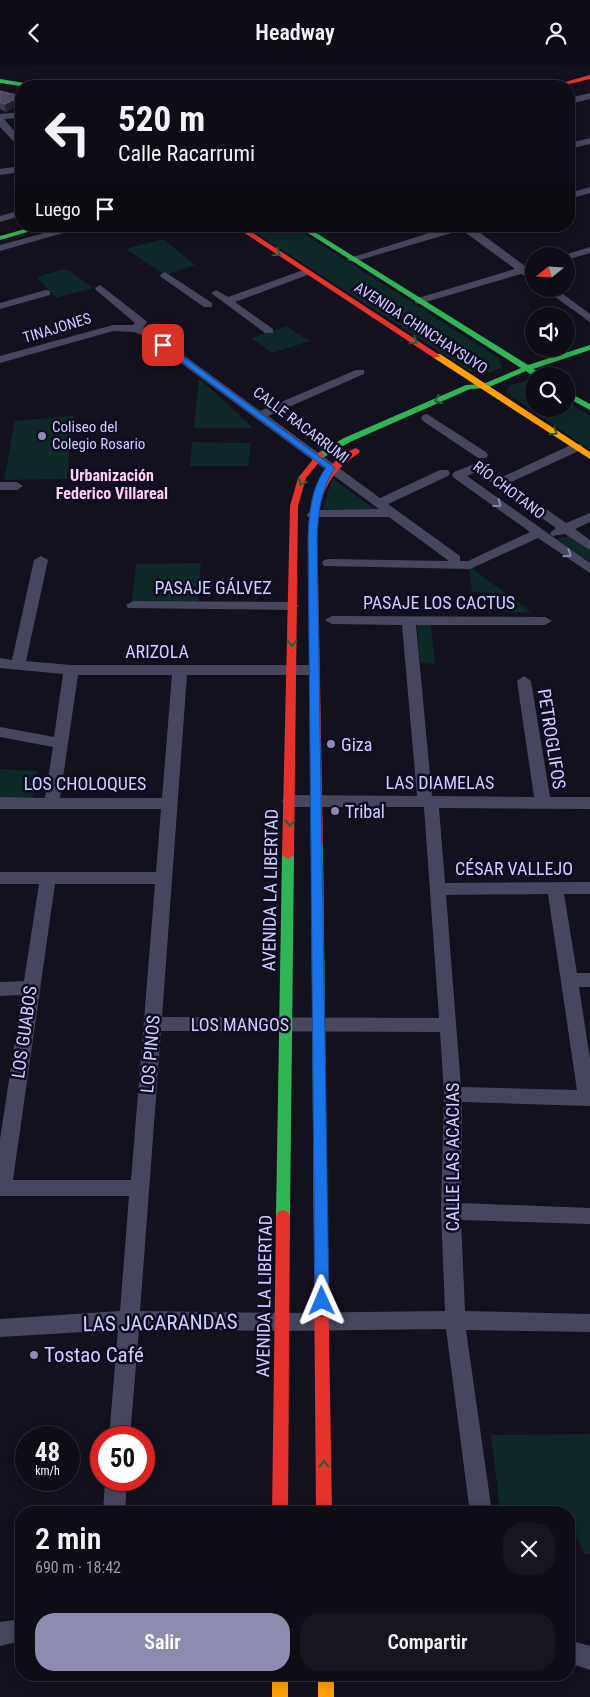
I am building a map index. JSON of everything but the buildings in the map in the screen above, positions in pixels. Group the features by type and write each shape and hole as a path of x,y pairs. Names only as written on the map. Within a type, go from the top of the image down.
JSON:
{"main road":[{"path":"575,81 590,77"},
{"path":"0,81 15,83"},
{"path":"575,91 590,87"},
{"path":"0,228 15,224"},
{"path":"0,238 22,232"},
{"name":"AVENIDA CHINCHAYSUYO","path":"246,232 306,272 488,385 590,456"},
{"name":"AVENIDA CHINCHAYSUYO","path":"309,232 523,370"},
{"name":"AVENIDA LA LIBERTAD","path":"280,1506 285,1025 292,670 292,538 297,492 302,478 318,457 347,440 469,387 488,385 523,370 590,347"},
{"name":"AVENIDA LA LIBERTAD","path":"378,426 386,436 480,395 488,385"},
{"path":"575,399 590,408"},
{"path":"324,1506 313,514 325,475 331,468 367,445"},
{"path":"292,538 313,538"},
{"path":"280,1681 280,1697"},
{"path":"326,1681 326,1697"}],"street":[{"path":"575,100 590,96"},
{"path":"0,117 15,116"},
{"path":"0,121 15,137"},
{"path":"575,145 590,141"},
{"path":"0,173 15,170"},
{"path":"575,194 590,190"},
{"path":"0,219 15,215"},
{"path":"0,248 60,232"},
{"path":"352,259 443,232"},
{"path":"472,232 525,266"},
{"path":"575,254 590,250"},
{"path":"418,301 525,269"},
{"path":"227,301 306,272"},
{"path":"165,275 208,305"},
{"path":"100,288 141,322 130,328"},
{"path":"0,306 46,293"},
{"path":"216,293 269,331"},
{"path":"560,297 590,319"},
{"name":"TINAJONES","path":"0,360 101,330 130,328"},
{"name":"CALLE RACARRUMI","path":"130,328 148,334 455,559"},
{"path":"260,415 360,371"},
{"path":"427,418 479,461"},
{"path":"498,483 577,447"},
{"name":"RÍO CHOTANO","path":"590,546 498,483 479,461 458,475 590,569"},
{"path":"379,503 444,473"},
{"path":"0,486 17,486"},
{"path":"313,514 393,513"},
{"path":"329,563 470,565 542,536 565,529 590,517"},
{"path":"18,666 41,560"},
{"name":"PASAJE GÁLVEZ","path":"133,605 292,606"},
{"name":"PASAJE LOS CACTUS","path":"332,620 545,621"},
{"name":"CALLE LAS ACACIAS","path":"409,620 439,889 453,1094 451,1211 455,1320 479,1506"},
{"name":"ARIZOLA","path":"0,663 71,670 314,669"},
{"path":"52,803 71,670"},
{"name":"LOS PINOS","path":"121,1426 180,670"},
{"name":"PETROGLIFOS","path":"524,681 543,803"},
{"path":"0,732 61,743"},
{"name":"LAS DIAMELAS","path":"290,801 590,803"},
{"name":"LOS CHOLOQUES","path":"0,803 169,804"},
{"path":"0,877 164,878"},
{"name":"LOS GUABOS","path":"1,1188 48,877"},
{"path":"453,1094 588,1098 555,888"},
{"name":"CÉSAR VALLEJO","path":"439,889 590,888"},
{"path":"569,980 590,980"},
{"path":"0,989 30,988"},
{"name":"LOS MANGOS","path":"152,1024 448,1025"},
{"path":"1,1188 139,1188"},
{"path":"451,1211 590,1216"},
{"name":"LAS JACARANDAS","path":"0,1328 129,1320 281,1322 455,1320 590,1323"},
{"path":"114,1506 115,1491"},
{"path":"0,1635 15,1631"},
{"path":"575,1654 590,1658"}],"green space":[{"path":"254,232 301,232 499,358 502,367 489,373 469,371"},
{"path":"163,239 195,265 165,275 126,249"},
{"path":"63,269 70,271 93,288 56,298 37,277"},
{"path":"286,326 310,341 272,353 251,338"},
{"path":"199,378 253,428 194,428"},
{"path":"525,381 525,406 506,393 510,385"},
{"path":"575,407 590,416 590,450 541,417 575,417"},
{"name":"Coliseo del Colegio Rosario","path":"73,416 67,479 4,480 15,421"},
{"path":"192,442 251,443 248,466 190,466"},
{"path":"332,478 375,509 323,509"},
{"path":"569,536 590,550 590,562 557,539"},
{"path":"201,563 198,605 132,603 136,564"},
{"path":"469,566 531,612 503,613 499,593 472,592"},
{"path":"417,625 431,625 435,664 420,663"},
{"path":"0,769 37,771 32,800 0,799"},
{"path":"590,1434 590,1554 585,1554 575,1533 575,1506 500,1506 491,1435"}],"traffic: fast":[{"path":"0,81 15,83"},
{"path":"0,238 22,232"},
{"path":"310,232 525,367"},
{"path":"321,455 347,440 469,387 484,386 527,368 590,347"},
{"path":"575,399 590,408"},
{"path":"317,845 321,1272"},
{"path":"283,1216 288,855"}],"traffic: slow":[{"path":"437,356 590,456"},
{"path":"280,1681 280,1697"},
{"path":"326,1681 326,1697"}],"traffic: jam":[{"path":"575,81 590,77"},
{"path":"246,232 437,356"},
{"path":"317,845 313,514 319,493 327,477 338,464 356,451"},
{"path":"288,855 294,506 302,478 321,455"},
{"path":"280,1506 283,1216"},
{"path":"321,1272 324,1506"}],"place":[{"name":"Coliseo del Colegio Rosario","path":"42,436"},
{"name":"Giza","path":"331,744"},
{"name":"Tribal","path":"335,811"},
{"name":"Tostao Café","path":"34,1355"}],"district":[{"name":"Urbanización Federico Villareal","path":"112,484"}],"route":[{"path":"163,345 331,468 325,475 313,514 322,1301"}]}
